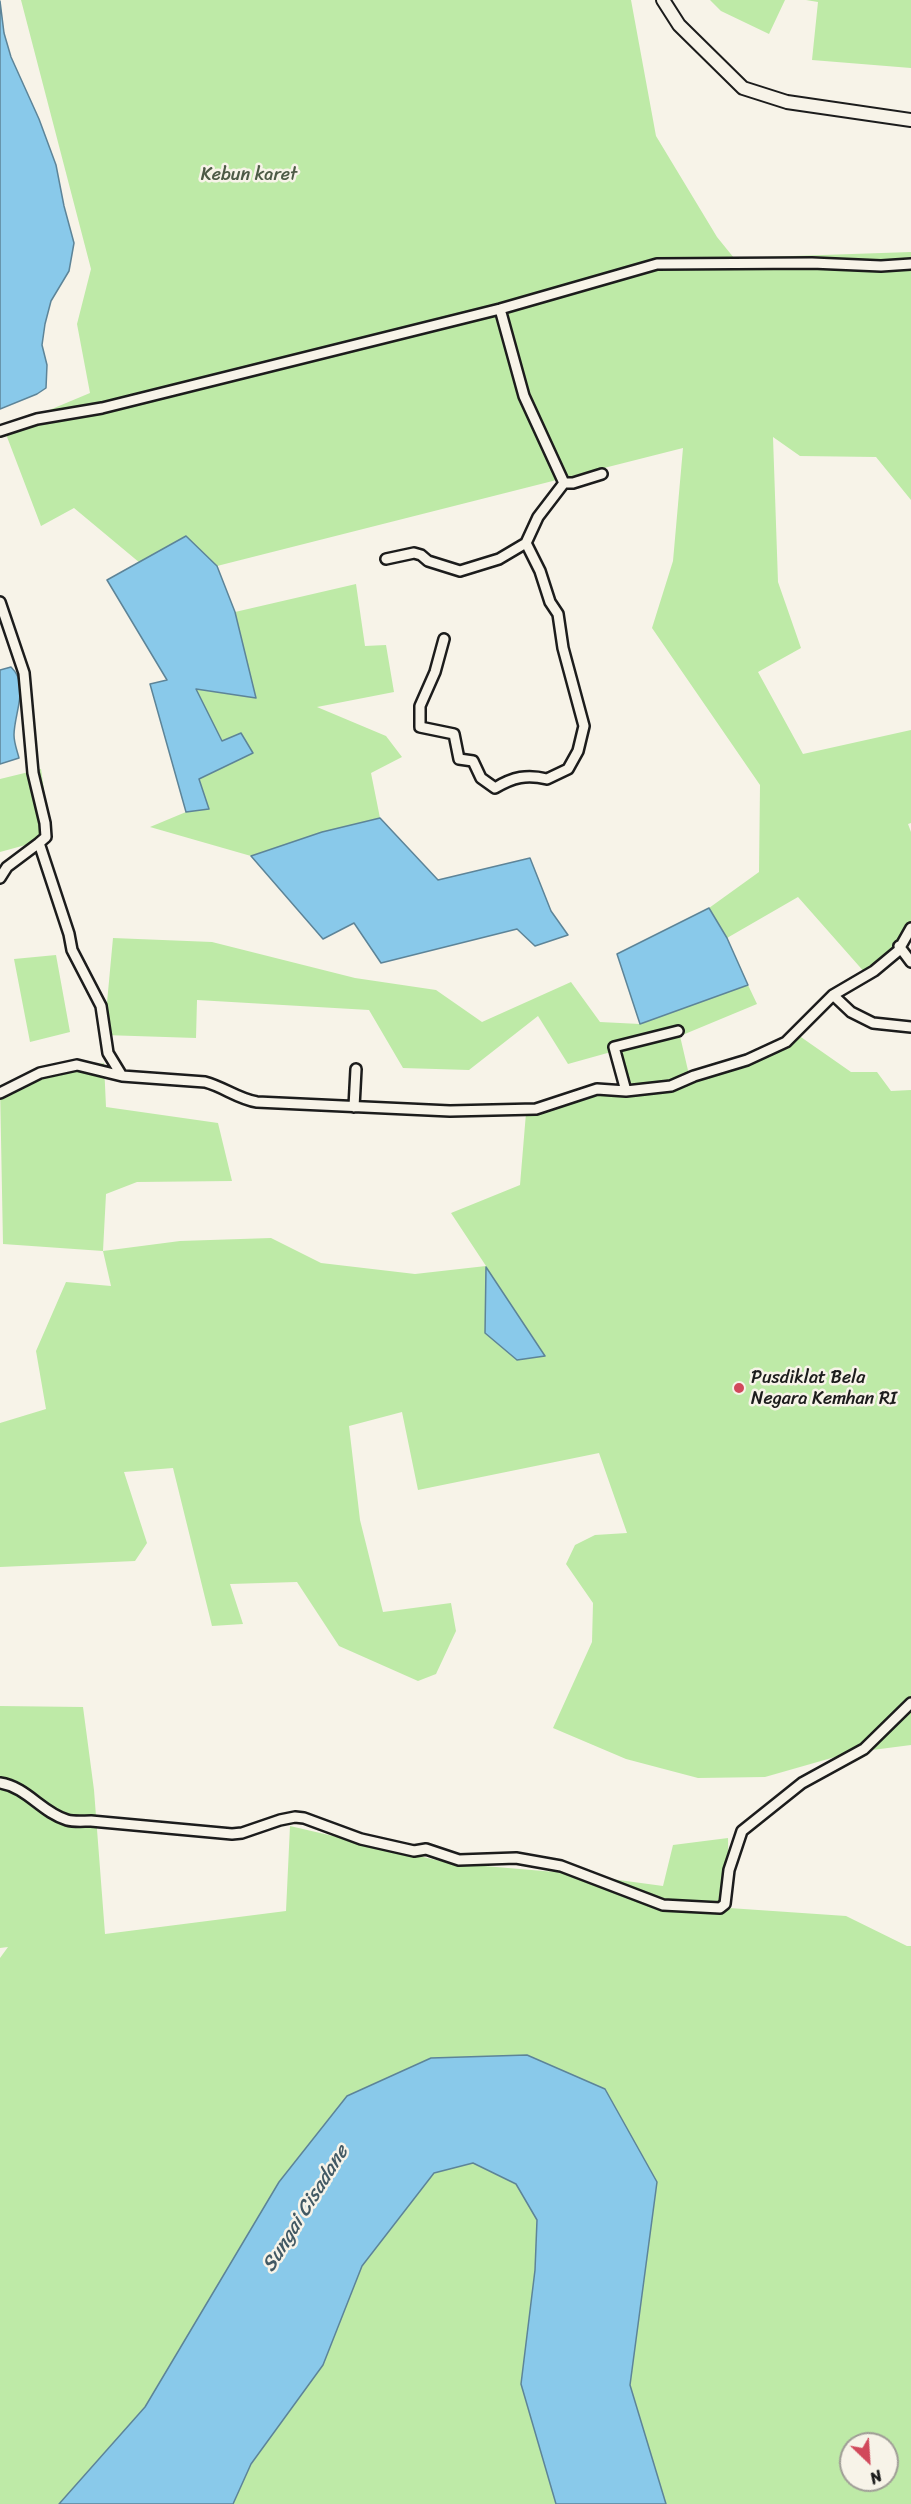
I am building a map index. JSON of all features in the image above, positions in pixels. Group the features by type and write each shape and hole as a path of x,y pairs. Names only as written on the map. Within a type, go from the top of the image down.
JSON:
{"main road":[{"path":"663,0 680,25 743,88 788,102 911,120"}],"street":[{"path":"0,431 37,419 102,408 500,309 657,264 812,262 881,266 911,264"},
{"path":"500,309 525,396 564,483"},
{"path":"564,483 573,483 602,474"},
{"path":"386,559 414,553 428,561 460,572 499,559 526,543 538,517 564,483"},
{"path":"444,639 435,672 420,706 420,727 454,735 459,759 473,761 480,778 495,788 509,779 530,775 547,779 568,769 578,751 584,726 563,648 558,614 550,602 540,571 526,543"},
{"path":"0,602 24,673 33,773 45,823 46,837 7,867 0,878"},
{"path":"39,843 69,934 72,950 101,1006 108,1053 122,1076"},
{"path":"0,1093 40,1073 77,1065 122,1076 205,1082 216,1085 244,1100 257,1102 450,1111 536,1109 597,1089 626,1091 671,1086 694,1076 747,1060 794,1036 833,995 874,971 898,951 911,928"},
{"path":"899,946 911,962"},
{"path":"833,995 851,1012 873,1023 911,1026"},
{"path":"626,1091 614,1047 678,1031"},
{"path":"354,1107 356,1069"},
{"path":"0,1783 18,1789 53,1814 69,1821 232,1834 295,1817 361,1839 414,1851 426,1849 459,1860 516,1858 561,1866 663,1905 720,1908 725,1904 729,1870 742,1831 802,1783 864,1749 911,1703"}],"green space":[{"name":"Kebun karet","path":"21,0 631,0 656,136 717,237 734,258 911,252 911,500 876,457 800,456 773,437 778,582 801,648 758,672 803,754 911,730 911,823 908,824 911,832 911,928 866,974 798,897 727,938 709,908 759,872 760,785 652,628 673,561 683,448 217,566 186,536 140,563 74,508 41,526 4,429 90,393 77,324 91,269"},
{"path":"710,0 785,0 769,34 721,11"},
{"path":"806,0 911,0 911,68 812,60 818,2"},
{"path":"356,584 365,646 386,645 394,692 317,707 386,736 402,757 371,773 380,818 251,856 150,827 186,812 208,809 199,779 223,742 195,689 256,698 235,612"},
{"path":"41,769 51,838 0,852 0,779"},
{"path":"113,938 212,942 355,978 436,990 482,1022 571,982 600,1022 640,1024 748,985 757,1004 680,1036 690,1079 798,1035 851,1072 877,1072 891,1091 911,1090 911,1745 849,1753 765,1777 698,1778 626,1759 553,1728 592,1642 593,1603 566,1564 575,1545 595,1535 627,1533 599,1453 418,1490 402,1412 349,1426 360,1520 383,1612 451,1603 456,1631 436,1674 418,1681 339,1646 297,1582 230,1584 243,1624 212,1626 173,1468 124,1472 147,1543 135,1561 0,1567 0,1423 46,1409 36,1351 66,1282 111,1286 103,1251 180,1241 271,1238 321,1263 415,1274 486,1266 451,1213 520,1185 526,1113 619,1091 611,1052 568,1064 538,1016 469,1070 403,1068 369,1010 197,1000 196,1038 104,1035"},
{"path":"56,955 70,1032 30,1042 14,959"},
{"path":"104,1063 106,1107 218,1123 232,1181 137,1182 106,1194 103,1251 3,1244 0,1085"},
{"path":"0,1706 83,1707 94,1790 105,1934 286,1911 290,1826 449,1863 567,1873 663,1886 673,1845 728,1838 729,1908 846,1916 911,1946 911,2504 666,2504 630,2385 657,2182 605,2089 527,2055 431,2058 347,2096 279,2182 145,2407 59,2504 0,2504 0,1958 8,1947 0,1948"},
{"path":"473,2163 516,2184 537,2220 535,2270 521,2384 556,2504 233,2504 251,2464 323,2365 362,2266 434,2173"}],"water":[{"path":"0,1 4,33 11,57 39,119 56,165 74,243 69,271 51,301 45,324 42,345 47,365 46,388 0,409"},
{"path":"186,536 217,566 235,612 256,698 196,689 222,741 241,733 253,753 199,779 209,809 186,812 150,684 167,680 107,580"},
{"path":"11,667 17,674 20,691 14,735 19,758 0,764 0,670"},
{"path":"380,818 438,880 530,858 551,911 568,935 535,946 517,929 381,963 354,923 323,939 251,856 322,832"},
{"path":"709,908 727,938 748,985 640,1024 617,954"},
{"path":"486,1267 545,1356 517,1360 485,1333"},
{"name":"Sungai Cisadane","path":"527,2055 605,2089 657,2182 630,2385 666,2504 556,2504 521,2384 535,2270 537,2220 516,2184 473,2163 434,2173 362,2266 323,2365 251,2464 233,2504 59,2504 145,2407 279,2182 347,2096 431,2058"}],"place":[{"name":"Pusdiklat Bela Negara Kemhan RI","path":"739,1388"}]}
